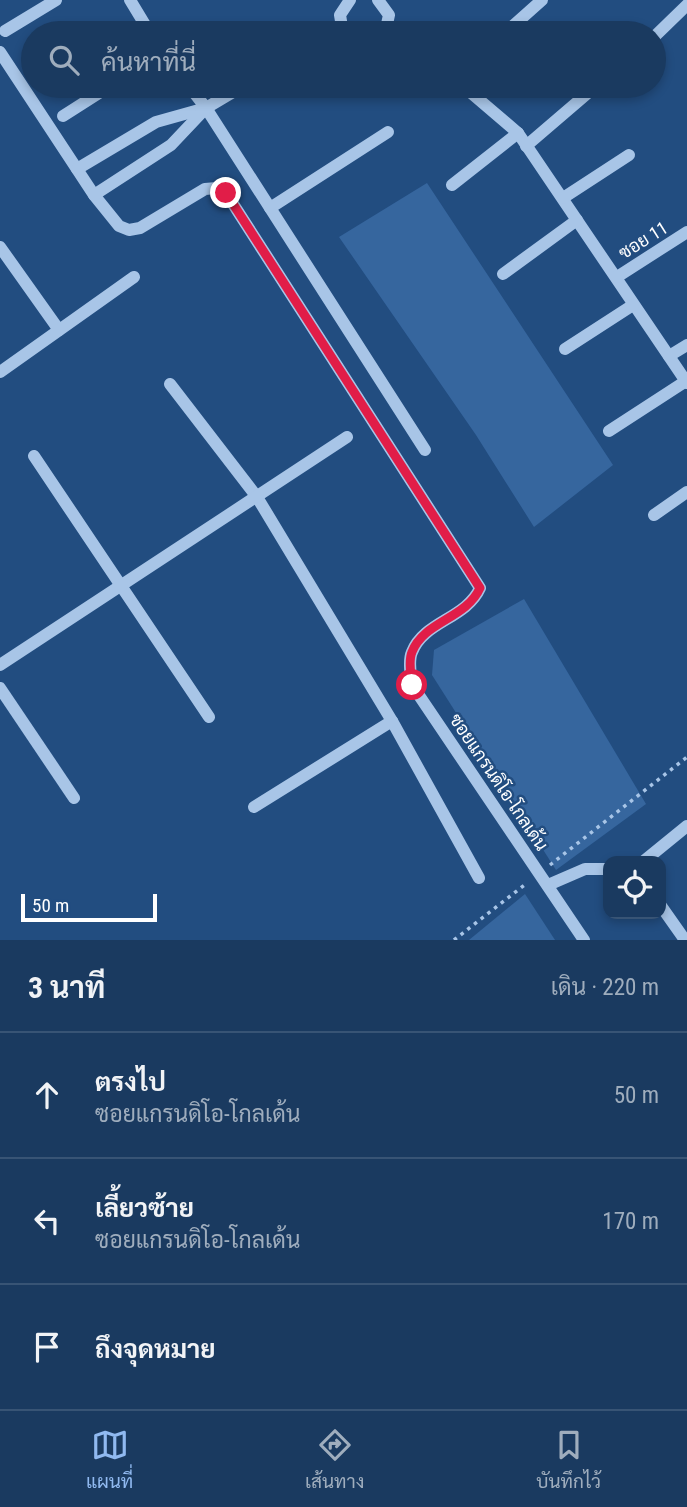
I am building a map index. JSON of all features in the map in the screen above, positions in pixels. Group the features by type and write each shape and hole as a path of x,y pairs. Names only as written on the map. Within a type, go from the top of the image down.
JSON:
{"street":[{"path":"21,21 56,0"},
{"path":"130,0 143,21"},
{"path":"339,21 350,0"},
{"path":"518,21 542,0"},
{"path":"382,1 389,15 388,21"},
{"path":"666,25 687,5"},
{"path":"5,31 21,21"},
{"name":"ซอยแกรนดิโอ-โกลเด้น","path":"0,51 21,83"},
{"name":"ซอยแกรนดิโอ-โกลเด้น","path":"31,98 94,195 119,226 134,230 205,188 216,188 226,193 480,588 474,601 462,612 421,637 411,654 412,685 584,940"},
{"path":"63,116 91,98"},
{"path":"198,98 425,450"},
{"path":"78,169 156,122 206,108 223,98"},
{"path":"477,98 518,133 686,382 609,431"},
{"path":"526,146 582,98"},
{"path":"94,195 172,145 206,108"},
{"path":"270,208 388,132"},
{"path":"452,185 518,133"},
{"path":"563,198 629,155"},
{"path":"503,274 577,220"},
{"name":"ซอย 11","path":"617,277 687,232"},
{"path":"0,247 59,330"},
{"path":"0,372 134,277"},
{"path":"565,349 633,305"},
{"path":"669,356 687,345"},
{"path":"170,384 257,497 392,721 479,878"},
{"path":"0,665 347,437"},
{"path":"34,456 209,717"},
{"path":"654,515 687,492"},
{"path":"0,688 74,798"},
{"path":"254,807 392,721"},
{"path":"650,856 687,826"},
{"path":"548,885 585,869 603,869"},
{"path":"666,913 685,940"}],"path":[{"path":"454,940 687,757"}],"shaded area":[{"path":"427,183 613,465 534,527 476,435 339,237"},
{"path":"524,599 646,804 556,870 432,675 434,650"},
{"path":"525,894 555,940 469,940"}],"route":[{"path":"226,193 480,588 474,601 462,612 421,637 411,654 412,685"}]}
